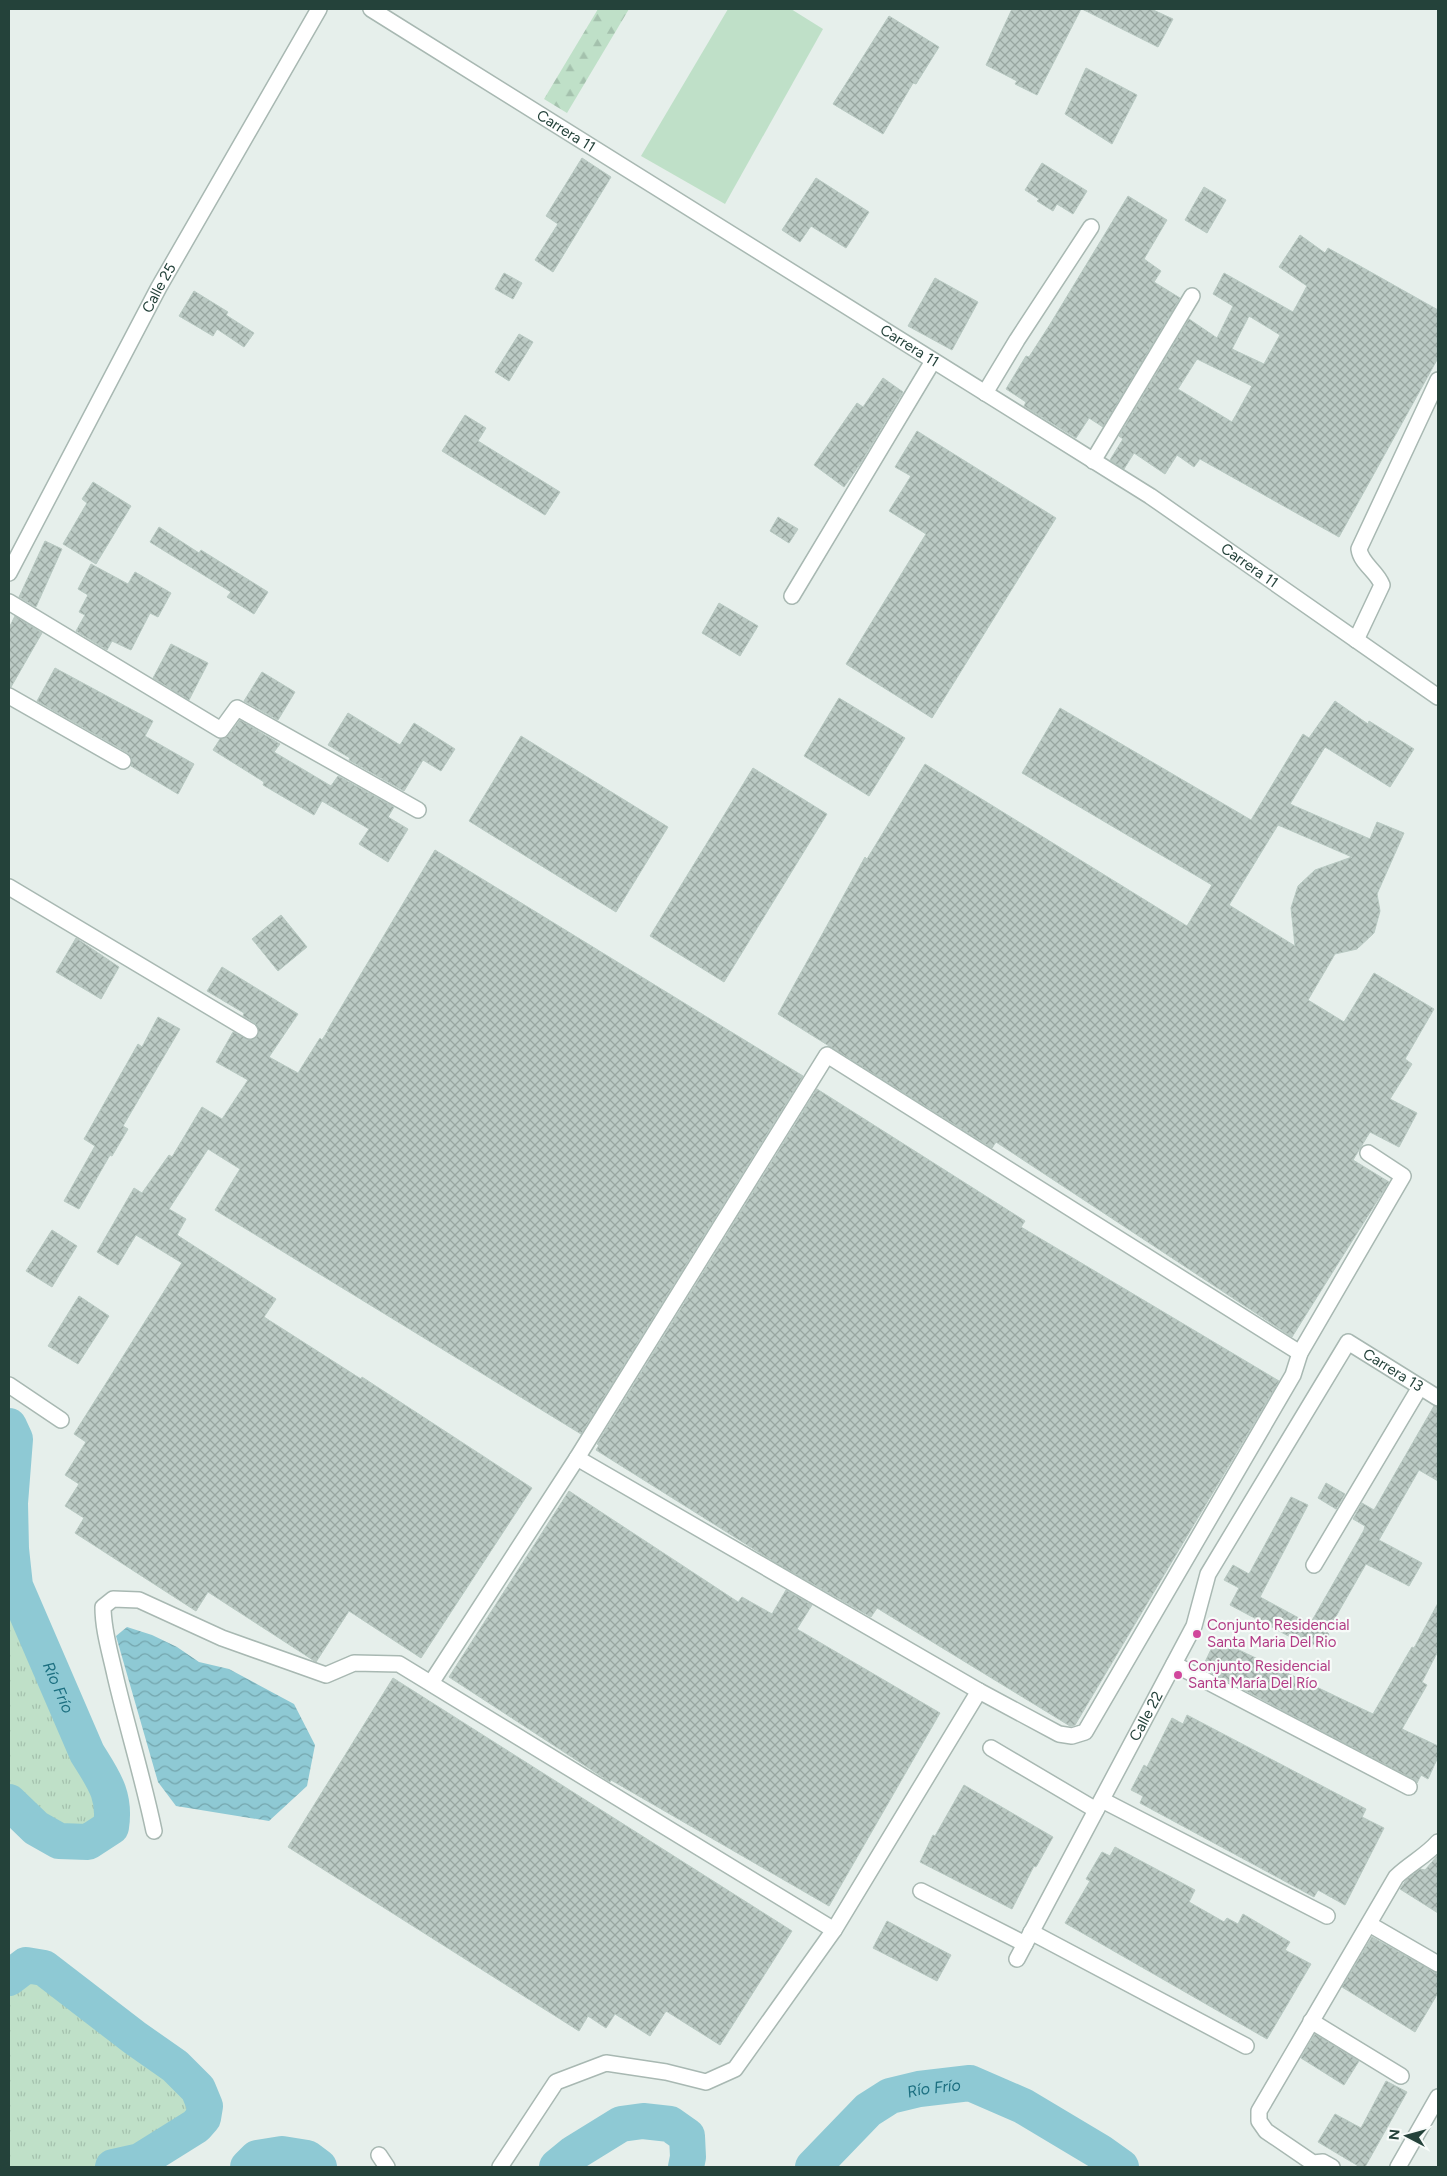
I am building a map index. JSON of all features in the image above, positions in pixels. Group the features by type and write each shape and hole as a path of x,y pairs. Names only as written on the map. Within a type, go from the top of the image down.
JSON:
{"street":[{"name":"Calle 25","path":"9,573 159,287 318,9"},
{"name":"Carrera 11","path":"371,9 1150,496 1438,697"},
{"path":"985,393 1091,226"},
{"path":"1093,461 1192,296"},
{"path":"792,596 933,361"},
{"path":"1356,640 1382,585 1380,579 1360,556 1359,549 1438,380"},
{"path":"9,602 221,730 237,708 418,810"},
{"path":"9,696 123,761"},
{"path":"9,887 250,1031"},
{"path":"430,1683 577,1458 827,1055 1300,1352"},
{"path":"577,1458 979,1691 1059,1734 1072,1736 1085,1732 1293,1375 1300,1352 1403,1176 1368,1153"},
{"name":"Carrera 13","path":"1348,1342 1438,1398"},
{"name":"Calle 22","path":"1016,1959 1194,1626 1208,1574 1348,1342"},
{"path":"9,1385 61,1420"},
{"path":"1314,1565 1420,1386"},
{"path":"154,1830 144,1783 123,1710 103,1624 103,1607 113,1599 139,1600 222,1638 326,1675 354,1663 398,1664 834,1930"},
{"path":"1174,1664 1409,1787"},
{"path":"500,2167 556,2082 606,2063 666,2072 706,2082 735,2068 834,1930 979,1691"},
{"path":"991,1748 1099,1805 1327,1916"},
{"path":"1332,2167 1323,2162 1313,2165 1266,2131 1258,2121 1259,2111 1396,1878 1438,1842"},
{"path":"921,1892 1028,1938 1246,2046"},
{"path":"1369,1924 1438,1964"},
{"path":"1311,2021 1401,2076"},
{"path":"1398,2167 1438,2098"}],"green space":[{"path":"598,9 629,9 567,113 544,99"},
{"path":"728,9 791,9 823,29 725,204 641,156"},
{"path":"9,1426 15,1439 10,1503 11,1549 15,1586 87,1753 107,1788 112,1806 111,1827 88,1842 59,1841 36,1827 9,1802"},
{"path":"26,1965 44,1968 135,2038 175,2066 198,2089 205,2106 203,2118 196,2126 140,2161 113,2167 9,2167 9,1978"},
{"path":"282,2154 307,2158 319,2167 248,2167 257,2158"}],"water":[{"path":"127,1627 152,1635 177,1647 199,1662 229,1669 294,1704 315,1745 307,1786 269,1821 176,1806 158,1782 116,1636"}],"building":[{"path":"1012,9 1081,9 1037,95 1015,84 1017,81 986,65"},
{"path":"1082,9 1151,9 1173,19 1158,47"},
{"path":"889,16 939,47 916,84 913,83 883,134 833,104"},
{"path":"1086,68 1137,95 1112,144 1065,114"},
{"path":"582,158 611,177 553,272 535,260 558,224 546,216"},
{"path":"1042,163 1087,191 1073,214 1057,204 1053,211 1037,201 1039,199 1025,190"},
{"path":"816,178 869,212 846,248 811,226 800,242 782,230"},
{"path":"1204,187 1226,200 1207,233 1185,220"},
{"path":"1128,196 1167,220 1144,259 1161,271 1154,282 1180,298 1103,427 1089,418 1076,438 1024,406 1026,402 1006,389 1026,356 1029,357 1049,326"},
{"path":"1300,235 1325,253 1328,248 1438,310 1438,358 1339,537 1200,459 1194,467 1177,455 1165,474 1134,453 1124,469 1110,460 1123,439 1119,436 1189,319 1217,338 1233,306 1213,294 1224,273 1293,312 1307,286 1279,267","holes":["1249,316 1280,335 1264,364 1232,349","1197,359 1252,386 1232,422 1178,389"]},
{"path":"504,273 522,283 513,299 495,289"},
{"path":"935,278 978,302 952,350 908,326"},
{"path":"194,291 228,312 226,315 254,333 244,347 217,329 213,336 179,316"},
{"path":"519,334 533,342 509,381 495,372"},
{"path":"883,378 903,392 844,487 814,465 857,403 863,407"},
{"path":"465,415 486,428 478,441 560,492 545,515 442,451"},
{"path":"917,431 1056,518 932,718 846,664 926,534 889,511 911,476 895,467"},
{"path":"93,482 131,506 96,564 63,544 87,503 82,499"},
{"path":"778,517 798,529 789,543 770,531"},
{"path":"159,527 199,553 201,550 268,592 254,614 227,597 231,592 150,542"},
{"path":"45,541 62,549 36,607 19,597"},
{"path":"91,564 128,584 135,572 171,593 158,617 150,613 131,650 112,641 107,650 76,631 85,615 79,612 88,595 78,589"},
{"path":"719,603 758,626 740,656 702,633"},
{"path":"15,616 42,633 11,687 9,687 9,628"},
{"path":"171,644 208,663 189,700 153,678"},
{"path":"55,668 153,721 145,736 194,764 178,794 131,766 132,760 128,753 37,701"},
{"path":"262,672 295,692 278,720 244,701"},
{"path":"839,698 905,738 869,796 804,756"},
{"path":"1335,701 1368,724 1369,721 1414,749 1390,787 1325,747 1290,804 1370,839 1377,822 1404,833 1377,894 1380,911 1374,933 1357,949 1335,954 1308,1000 1344,1022 1374,973 1434,1009 1405,1059 1412,1064 1390,1099 1417,1113 1399,1147 1370,1132 1353,1160 1389,1182 1292,1337 996,1142 992,1148 778,1014 865,857 867,859 925,764 1187,926 1212,885 1022,773 1060,708 1251,820 1303,734 1309,738","holes":["1278,825 1352,857 1315,870 1298,886 1291,908 1295,946 1229,905"]},
{"path":"348,713 400,745 414,723 455,749 441,771 423,760 404,791 349,760 350,758 328,745"},
{"path":"240,720 280,744 274,752 331,786 338,776 394,807 388,817 408,829 388,862 359,844 369,829 322,801 314,815 263,785 264,782 213,750 220,739 228,736"},
{"path":"521,736 668,827 616,912 469,821"},
{"path":"753,768 827,814 724,982 650,936"},
{"path":"435,850 803,1076 581,1434 215,1210 240,1169 208,1149 169,1209 186,1219 177,1235 276,1299 264,1317 361,1379 362,1377 532,1488 421,1658 349,1611 316,1662 208,1592 196,1611 75,1533 84,1518 65,1506 79,1484 65,1475 86,1442 74,1434 182,1263 136,1235 118,1265 97,1252 134,1188 142,1193 169,1155 172,1157 202,1107 222,1119 248,1080 216,1062 233,1032 250,1040 255,1039 259,1032 255,1023 243,1016 244,1013 207,991 222,967 298,1014 269,1057 298,1073 320,1038 322,1040 327,1032 329,1033 327,1031"},
{"path":"281,915 307,947 278,971 252,939"},
{"path":"76,938 119,967 101,999 56,972"},
{"path":"158,1017 180,1029 123,1126 128,1129 112,1156 110,1155 79,1209 64,1201 95,1146 84,1139 138,1044 142,1047"},
{"path":"817,1089 1025,1221 1021,1227 1279,1381 1075,1725 1070,1726 877,1608 871,1617 776,1563 596,1450 599,1445 597,1444"},
{"path":"52,1230 77,1246 52,1287 26,1271"},
{"path":"79,1296 109,1316 78,1364 48,1346"},
{"path":"1434,1406 1438,1407 1438,1481 1419,1470 1379,1540 1422,1563 1409,1586 1366,1564 1327,1632 1329,1634 1322,1648 1313,1644 1311,1648 1230,1605 1239,1588 1224,1580 1233,1565 1249,1574 1291,1497 1308,1505 1260,1597 1310,1624 1364,1530 1365,1526 1353,1519 1362,1503 1374,1510"},
{"path":"1326,1483 1345,1494 1336,1509 1318,1498"},
{"path":"569,1491 738,1602 742,1597 772,1614 786,1590 812,1605 797,1629 940,1713 829,1906 611,1780 610,1782 449,1677"},
{"path":"1438,1603 1438,1651 1422,1682 1427,1685 1402,1729 1438,1746 1438,1757 1428,1779 1421,1775 1417,1783 1413,1779 1210,1672 1212,1666 1205,1662 1216,1639 1373,1714 1412,1647 1414,1648"},
{"path":"393,1678 792,1931 720,2045 666,2011 650,2036 615,2014 606,2028 588,2016 579,2031 288,1847"},
{"path":"1187,1715 1366,1809 1362,1817 1384,1828 1345,1905 1318,1890 1314,1897 1140,1803 1143,1796 1131,1790 1144,1765 1147,1767 1172,1718 1183,1724"},
{"path":"964,1785 1053,1837 1036,1867 1034,1866 1012,1909 920,1862 933,1835 935,1836"},
{"path":"1115,1847 1195,1890 1189,1902 1224,1922 1227,1918 1238,1924 1243,1914 1290,1942 1285,1950 1311,1964 1267,2039 1065,1923 1090,1881 1086,1879 1102,1852 1110,1856"},
{"path":"1438,1855 1438,1913 1400,1889 1407,1879 1420,1869 1425,1870"},
{"path":"887,1921 951,1955 937,1981 873,1948"},
{"path":"1372,1937 1438,1974 1438,1993 1415,2032 1342,1987"},
{"path":"1315,2034 1359,2061 1344,2085 1301,2058"},
{"path":"1386,2081 1407,2092 1365,2167 1360,2167 1318,2142 1335,2114 1361,2128"}],"waterway":[{"name":"Río Frío","path":"9,1426 15,1439 10,1503 11,1549 15,1586 87,1753 107,1788 112,1806 111,1827 88,1842 59,1841 36,1828 9,1802"},
{"name":"Río Frío","path":"9,1978 26,1965 44,1968 135,2038 175,2066 198,2089 205,2106 203,2118 196,2126 140,2161 113,2167"},
{"name":"Río Frío","path":"813,2167 868,2110 890,2096 919,2089 970,2083 1023,2106 1100,2152 1121,2167"},
{"name":"Río Frío","path":"557,2167 574,2153 621,2124 643,2121 670,2124 687,2136 688,2157 686,2167"},
{"name":"Río Frío","path":"248,2167 257,2158 282,2154 307,2158 319,2167"}],"place":[{"name":"Conjunto Residencial Santa Maria Del Rio","path":"1197,1634"},
{"name":"Conjunto Residencial Santa María Del Río","path":"1178,1675"}]}
